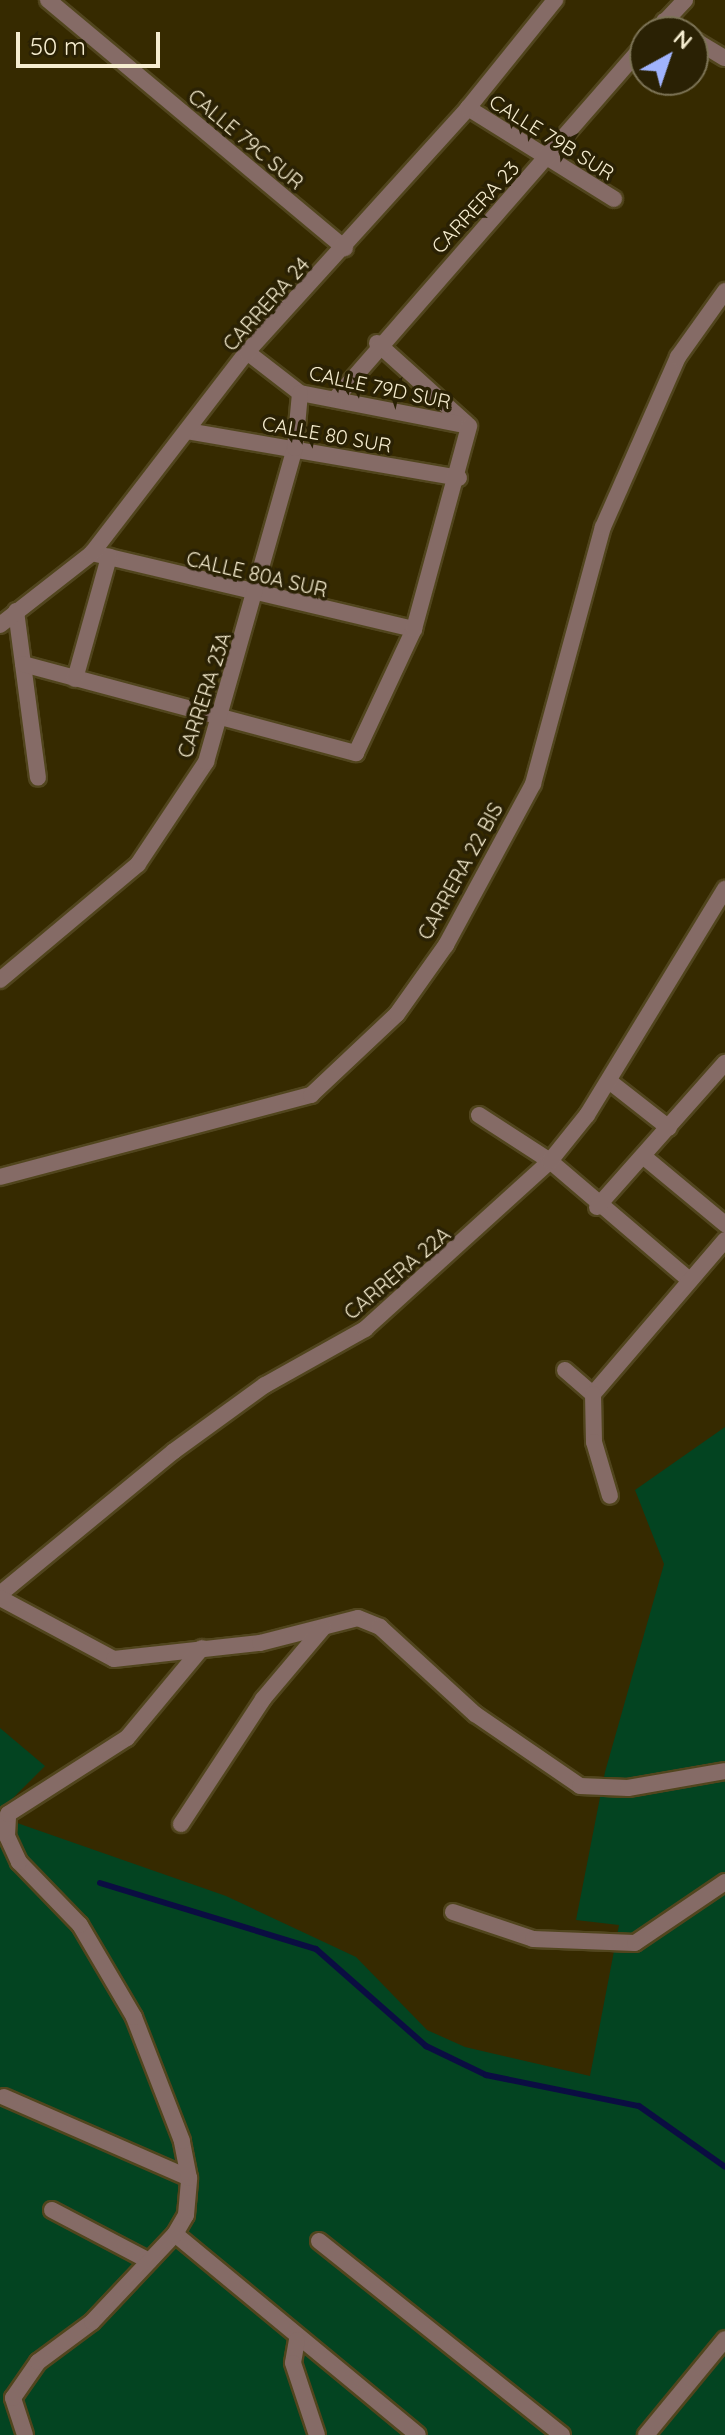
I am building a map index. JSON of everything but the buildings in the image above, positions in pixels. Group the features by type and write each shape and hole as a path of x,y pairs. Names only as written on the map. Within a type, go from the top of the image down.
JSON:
{"street":[{"name":"CALLE 79C SUR","path":"48,0 345,248"},
{"name":"CARRERA 24","path":"0,625 92,553 247,352 345,248 468,108 555,0"},
{"path":"670,16 685,0"},
{"name":"CARRERA 23","path":"336,398 377,343 549,158 629,63"},
{"name":"CALLE 79B SUR","path":"468,108 614,199"},
{"name":"CARRERA 22 BIS","path":"0,1177 311,1095 397,1014 446,945 533,784 603,527 678,357 725,291"},
{"path":"23,664 220,713 356,753 414,629 459,478 469,426 377,343"},
{"name":"CALLE 79D SUR","path":"247,352 300,393 469,426"},
{"name":"CARRERA 23A","path":"0,980 138,864 206,762 256,597 295,448 300,393"},
{"name":"CALLE 80 SUR","path":"187,431 459,478"},
{"name":"CALLE 80A SUR","path":"92,553 256,597 414,629"},
{"path":"75,679 109,557"},
{"path":"16,611 38,778"},
{"name":"CARRERA 22A","path":"0,1596 185,1442 265,1385 365,1329 550,1161 609,1081 725,889"},
{"path":"597,1207 669,1128 719,1084 725,1063"},
{"path":"609,1081 669,1128"},
{"path":"479,1115 550,1161 597,1207 688,1279"},
{"path":"643,1156 725,1224"},
{"path":"610,1496 594,1442 593,1394 688,1279 725,1240"},
{"path":"565,1370 593,1394"},
{"path":"0,1596 114,1659 323,1628 358,1618 380,1627 475,1714 580,1786 628,1788 725,1771"},
{"path":"181,1824 263,1699 323,1628"},
{"path":"25,2435 13,2398 38,2362 92,2322 175,2234 186,2215 189,2178 156,2074 103,1957 19,1862 7,1836 8,1814 127,1738 202,1648"},
{"path":"453,1912 533,1939 635,1943 725,1882"},
{"path":"4,2097 189,2178"},
{"path":"52,2210 149,2261"},
{"path":"175,2234 297,2340 418,2435"},
{"path":"319,2241 562,2435"},
{"path":"646,2435 725,2339"},
{"path":"297,2340 293,2363 317,2435"}],"green space":[{"path":"725,1427 725,2435 0,2435 0,1817 226,1896 356,1957 427,2030 465,2047 590,2076 619,1925 576,1920 605,1772 664,1564 635,1490"},
{"path":"0,1728 45,1766 0,1811"}],"waterway":[{"path":"100,1883 316,1949 426,2046 486,2075 639,2106 725,2167"}]}
